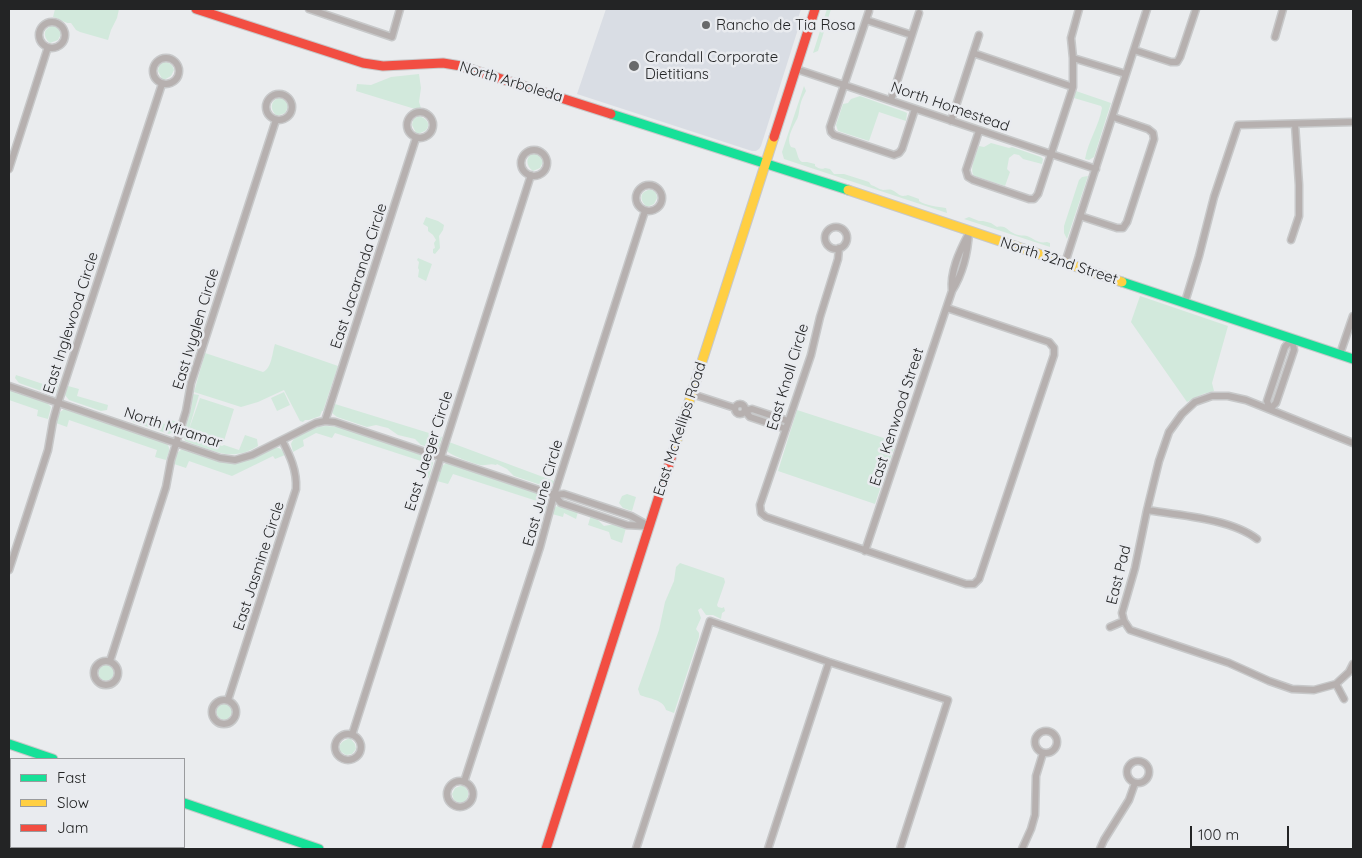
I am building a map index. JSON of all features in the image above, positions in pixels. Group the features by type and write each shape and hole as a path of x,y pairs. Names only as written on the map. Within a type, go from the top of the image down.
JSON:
{"street":[{"name":"North Arboleda","path":"196,9 363,63 383,66 443,63 470,68 765,163"},
{"path":"309,9 392,37 400,9"},
{"name":"East McKellips Road","path":"546,849 815,9"},
{"path":"979,131 966,170 968,177 983,184 1034,199 1038,194 1073,87 1071,38 1079,9"},
{"path":"1065,263 1147,9"},
{"path":"1134,50 1171,62 1177,62 1196,9"},
{"path":"1276,37 1283,9"},
{"path":"869,11 830,127 831,132 834,135 894,155 902,149 915,109"},
{"path":"891,100 919,13"},
{"path":"866,20 912,35"},
{"path":"50,21 58,22 64,28 64,41 57,47 48,47 39,38 40,29 50,21"},
{"path":"951,121 980,35"},
{"path":"9,170 48,47"},
{"path":"973,53 1073,87"},
{"path":"168,58 176,62 179,70 173,82 162,84 155,78 153,69 156,62 168,58"},
{"path":"1073,58 1126,74"},
{"name":"North Homestead","path":"796,69 1096,170"},
{"name":"East Inglewood Circle","path":"9,570 48,450 58,403 162,84"},
{"name":"East Ivyglen Circle","path":"279,94 291,101 292,110 291,114 284,119 276,120 269,115 267,103 272,97 279,94"},
{"path":"423,112 430,117 432,129 424,138 416,138 408,132 406,124 414,113 423,112"},
{"path":"1080,216 1116,228 1123,228 1127,222 1154,139 1153,133 1148,128 1113,117"},
{"name":"East Ivyglen Circle","path":"110,661 166,487 171,460 186,411 190,383 276,120"},
{"path":"1185,302 1214,197 1238,126 1353,122"},
{"path":"1291,240 1299,216 1295,124"},
{"name":"East Jacaranda Circle","path":"325,421 416,138"},
{"path":"532,150 540,151 547,160 545,169 539,174 530,175 524,170 523,158 525,154 532,150"},
{"name":"North 32nd Street","path":"765,163 1353,359"},
{"name":"East Jaeger Circle","path":"352,735 530,175"},
{"path":"652,185 659,190 662,201 658,208 645,211 637,204 637,191 644,186 652,185"},
{"name":"East June Circle","path":"464,782 645,211"},
{"name":"East Kenwood Street","path":"866,552 952,291 958,281 968,250 970,231"},
{"name":"East Knoll Circle","path":"839,248 838,259 822,310 811,355 760,505 761,512 766,518 866,552"},
{"path":"866,552 966,584 974,584 979,580 1054,355 1054,348 1049,342 947,308"},
{"path":"1340,354 1353,316"},
{"path":"1270,409 1276,403 1294,350 1292,339"},
{"name":"North Miramar","path":"9,386 220,458 235,460 252,455 306,427 325,421"},
{"path":"692,394 735,408 742,404 750,417 786,429"},
{"name":"East Pad","path":"1336,684 1314,690 1283,686 1229,663 1130,630 1124,621 1122,613 1136,568 1159,461 1169,432 1182,414 1195,402 1212,396 1228,396 1246,400 1353,443"},
{"path":"745,411 752,409 788,421"},
{"path":"325,421 335,422 554,496 564,494 631,516 649,526"},
{"name":"East Jasmine Circle","path":"228,700 296,488 297,478 292,460 282,440"},
{"path":"1147,510 1216,521 1249,533 1257,539"},
{"path":"636,849 710,621 948,700 900,849"},
{"path":"1110,627 1124,621"},
{"path":"768,849 829,662"},
{"path":"1344,699 1336,684 1349,672 1353,664"},
{"name":"East Jaeger Circle","path":"344,735 352,735 360,744 359,753 353,759 344,759 336,751 337,740 344,735"},
{"path":"9,744 50,758"},
{"path":"1022,849 1034,815 1036,776 1043,753"},
{"path":"464,782 473,790 472,799 463,807 455,806 449,800 448,792 452,784 464,782"},
{"path":"1100,849 1129,800 1135,783"},
{"path":"185,803 319,849"}],"shaded area":[{"path":"606,9 801,9 798,19 799,26 759,149 752,151 577,94"}],"green space":[{"path":"55,9 119,9 108,40 80,32 71,23 66,23 53,17"},
{"path":"827,9 831,9 818,51 813,53"},
{"path":"51,26 58,28 61,34 58,40 50,43 46,39 45,32"},
{"path":"164,62 171,64 174,70 171,76 164,80 158,71 159,65"},
{"path":"419,74 421,88 419,102 421,108 415,109 356,91 357,84 371,85 391,77"},
{"path":"804,86 806,91 801,102 798,118 789,137 791,147 795,148 800,161 815,164 815,166 822,169 830,169 834,174 844,174 869,182 881,190 892,190 901,196 908,195 919,199 919,201 925,204 946,208 947,213 784,159 782,152"},
{"path":"1076,91 1111,103 1094,157 1089,160 1085,159 1086,152 1102,108 1101,106 1074,98"},
{"path":"860,96 907,113 906,121 879,112 869,141 838,131 836,125 843,104"},
{"path":"278,98 285,100 288,107 285,113 277,116 273,112 272,104"},
{"path":"418,116 425,119 428,126 425,131 418,134 412,125 413,120"},
{"path":"991,143 1009,148 1012,147 1041,157 1043,159 1042,164 1023,159 1019,155 1014,154 1009,158 1007,169 1010,172 1005,186 974,176 972,169 979,146 984,147"},
{"path":"533,153 540,155 543,162 540,168 533,171 527,162"},
{"path":"1088,176 1067,239 1064,233 1064,226 1079,180 1082,177"},
{"path":"648,190 654,191 657,198 654,204 647,207 641,198 643,193"},
{"path":"426,217 444,225 439,236 440,248 435,254 433,249 435,248 434,243 436,240 428,231 428,227 423,224"},
{"path":"969,217 1005,228 1017,235 1027,236 1039,242 1050,243 1050,247 964,219"},
{"path":"418,258 432,264 426,281 418,277"},
{"path":"1140,296 1228,326 1212,383 1214,391 1187,402 1131,322"},
{"path":"275,344 338,366 320,416 303,422 300,421 284,390 258,402 241,407 194,392 205,353 263,372 270,364"},
{"path":"16,375 46,385 49,380 59,383 56,393 50,394 19,383 15,378"},
{"path":"68,386 79,389 77,396 108,405 107,410 101,411 69,400 65,395"},
{"path":"9,390 47,403 51,407 48,419 37,416 38,410 9,400"},
{"path":"284,392 290,405 277,411 271,398"},
{"path":"193,394 199,395 188,432 200,398 234,409 223,444 189,433 190,435 239,450 245,435 257,439 258,446 239,454 230,454 213,451 185,441 183,436 191,409"},
{"path":"335,404 442,437 439,447 433,448 421,445 415,439 398,435 388,428 376,425 367,427 337,417 332,413"},
{"path":"64,409 166,443 169,449 166,460 155,457 157,450 69,420 67,427 56,423 59,413"},
{"path":"797,410 896,442 875,504 778,471"},
{"path":"129,411 165,424 167,419 178,422 175,432 169,434 133,422 126,415"},
{"path":"326,426 339,427 430,458 433,463 429,478 420,475 424,462 335,433 332,438 316,433 303,440 304,446 293,452 291,444 297,436 311,429"},
{"path":"449,442 554,481 552,485 547,487 514,476 507,469 497,464 480,465 467,461 447,451"},
{"path":"276,447 281,449 285,455 275,459 273,456 232,476 189,461 186,468 174,464 177,453 182,449 214,460 239,462 251,459"},
{"path":"446,463 544,496 547,500 545,509 536,506 537,501 453,474 448,484 437,481 441,467"},
{"path":"627,494 636,497 632,511 623,508 619,503 622,496"},
{"path":"559,505 578,512 576,519 564,513 563,517 552,514 554,508"},
{"path":"591,515 604,526 615,524 626,528 622,543 611,539 609,532 588,525"},
{"path":"680,563 724,578 725,582 717,605 718,607 724,607 725,611 722,613 721,619 713,615 706,615 701,608 698,610 701,618 696,629 699,637 674,713 666,710 659,701 640,695 638,689 659,630 665,602 674,581 676,567"},
{"path":"108,663 114,673 110,680 105,681 100,678 98,672 101,666"},
{"path":"226,702 232,708 232,713 228,719 223,720 218,717 216,711 219,705"},
{"path":"350,738 355,744 356,749 352,754 346,755 340,751 340,744"},
{"path":"463,785 468,791 468,796 465,802 459,803 454,800 452,794 455,788"}],"traffic: fast":[{"path":"611,114 848,190"},
{"path":"1122,282 1353,359"},
{"path":"9,744 50,758"},
{"path":"185,803 319,849"}],"traffic: slow":[{"path":"673,452 774,137"},
{"path":"848,190 1122,282"}],"traffic: jam":[{"path":"196,9 363,63 383,66 443,63 461,66 611,114"},
{"path":"774,137 815,9"},
{"path":"546,849 673,452"}],"place":[{"name":"Rancho de Tia Rosa","path":"706,25"},
{"name":"Crandall Corporate Dietitians","path":"634,66"}]}
